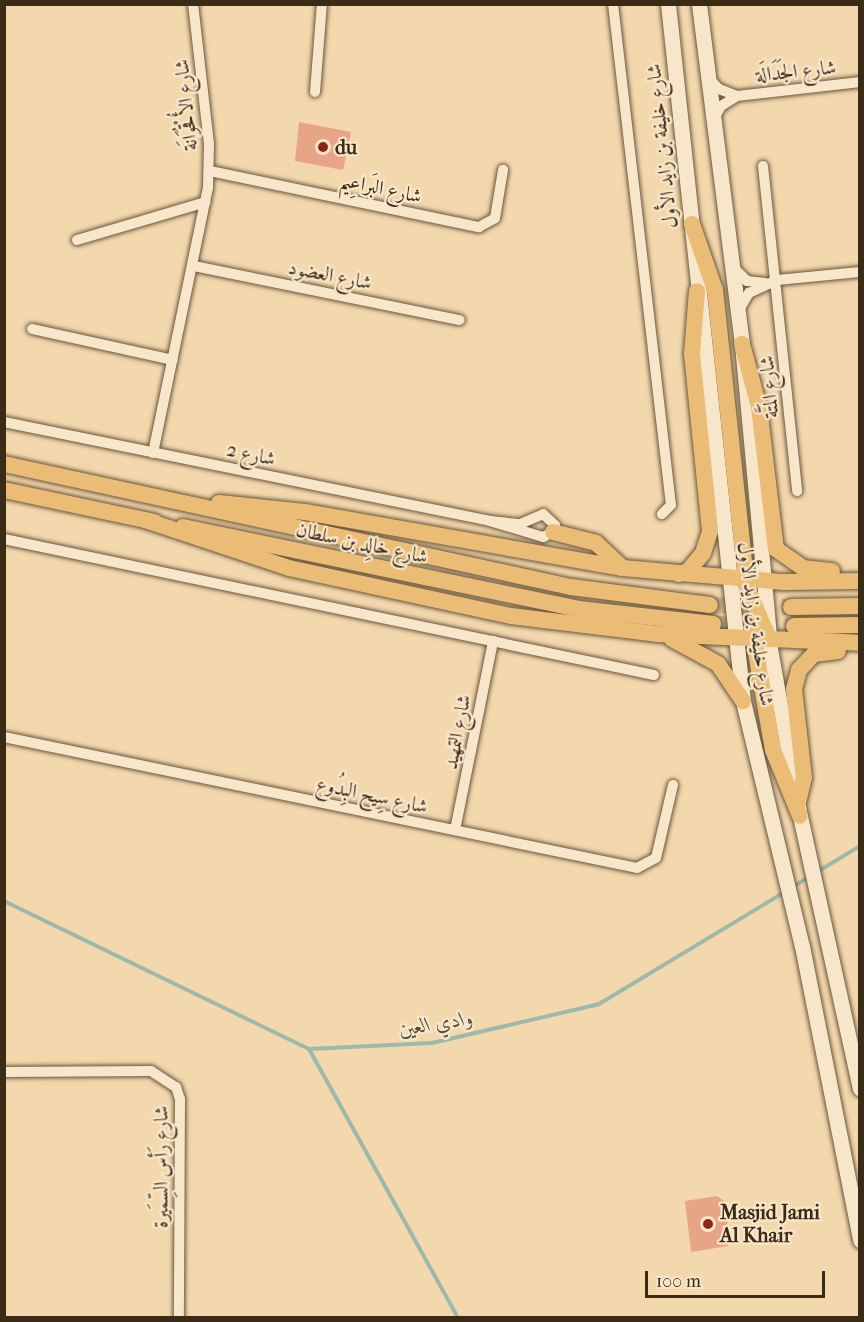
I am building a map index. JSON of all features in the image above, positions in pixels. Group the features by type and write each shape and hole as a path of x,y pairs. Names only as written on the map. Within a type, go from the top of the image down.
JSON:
{"main road":[{"name":"شارع خليفة بن زايد الأول","path":"668,4 728,577"},
{"name":"شارع خليفة بن زايد الأول","path":"699,4 742,344 763,578 743,701 802,946 860,1240"},
{"path":"692,225 715,290 746,578 772,750 799,810 833,951 860,1088"},
{"path":"679,574 688,571 703,553 710,531 692,354 698,291"},
{"path":"742,344 759,407 776,549 809,570 860,571"},
{"name":"شارع خالِد بن سلطان","path":"4,464 180,500 571,587 710,605"},
{"name":"شارع خالِد بن سلطان","path":"4,490 579,609 713,624"},
{"path":"180,500 305,512 623,568 746,578 860,581"},
{"path":"145,520 239,555 438,602 558,624 657,634 860,643"},
{"path":"553,532 596,543 623,568"},
{"path":"728,577 754,638"},
{"path":"791,607 860,606"},
{"path":"794,626 860,625"},
{"path":"657,634 706,654 727,674 743,701"},
{"path":"799,810 804,778 794,689 799,670 808,657 820,652 860,650"}],"street":[{"name":"شارع الأُقْحُوَانَة","path":"153,453 207,202 210,171 193,4"},
{"path":"315,92 322,4"},
{"path":"613,4 671,505 662,514"},
{"name":"شارع الجَدَالَة","path":"707,76 719,89 737,96"},
{"name":"شارع الجَدَالَة","path":"713,122 721,106 737,96 860,82"},
{"name":"شارع المَتَّة","path":"762,166 797,491"},
{"name":"شارع البَراعِيم","path":"210,171 479,227 495,218 503,170"},
{"path":"77,240 207,202"},
{"path":"730,262 740,277 773,282 860,272"},
{"name":"شارع العضود","path":"194,266 460,320"},
{"path":"737,316 745,296 773,282"},
{"path":"32,329 173,360"},
{"name":"شارع 2","path":"4,422 490,521 543,537 553,532 554,521 543,514 520,524 490,521"},
{"path":"4,539 654,675"},
{"name":"شارع التمهيد","path":"455,830 494,641"},
{"name":"شارع سِيح البِدُوع","path":"4,737 643,867 658,853 673,786"},
{"name":"شارع رَأس السِّمَيرة","path":"4,1072 151,1071 176,1087 180,1099 179,1317"}],"building":[{"name":"du","path":"299,122 351,132 343,170 295,161"},
{"name":"Masjid Jami Al Khair","path":"717,1196 727,1203 728,1246 691,1252 685,1201"}],"waterway":[{"name":"وادي العين","path":"817,872 860,846"},
{"name":"وادي العين","path":"791,888 810,876"},
{"name":"وادي العين","path":"4,901 309,1049 432,1043 599,1004 785,892"},
{"path":"309,1049 458,1318"}],"tunnel":[{"path":"710,605 791,607"},
{"path":"713,624 794,626"}],"place":[{"name":"du","path":"323,147"},
{"name":"Masjid Jami Al Khair","path":"708,1224"}]}
